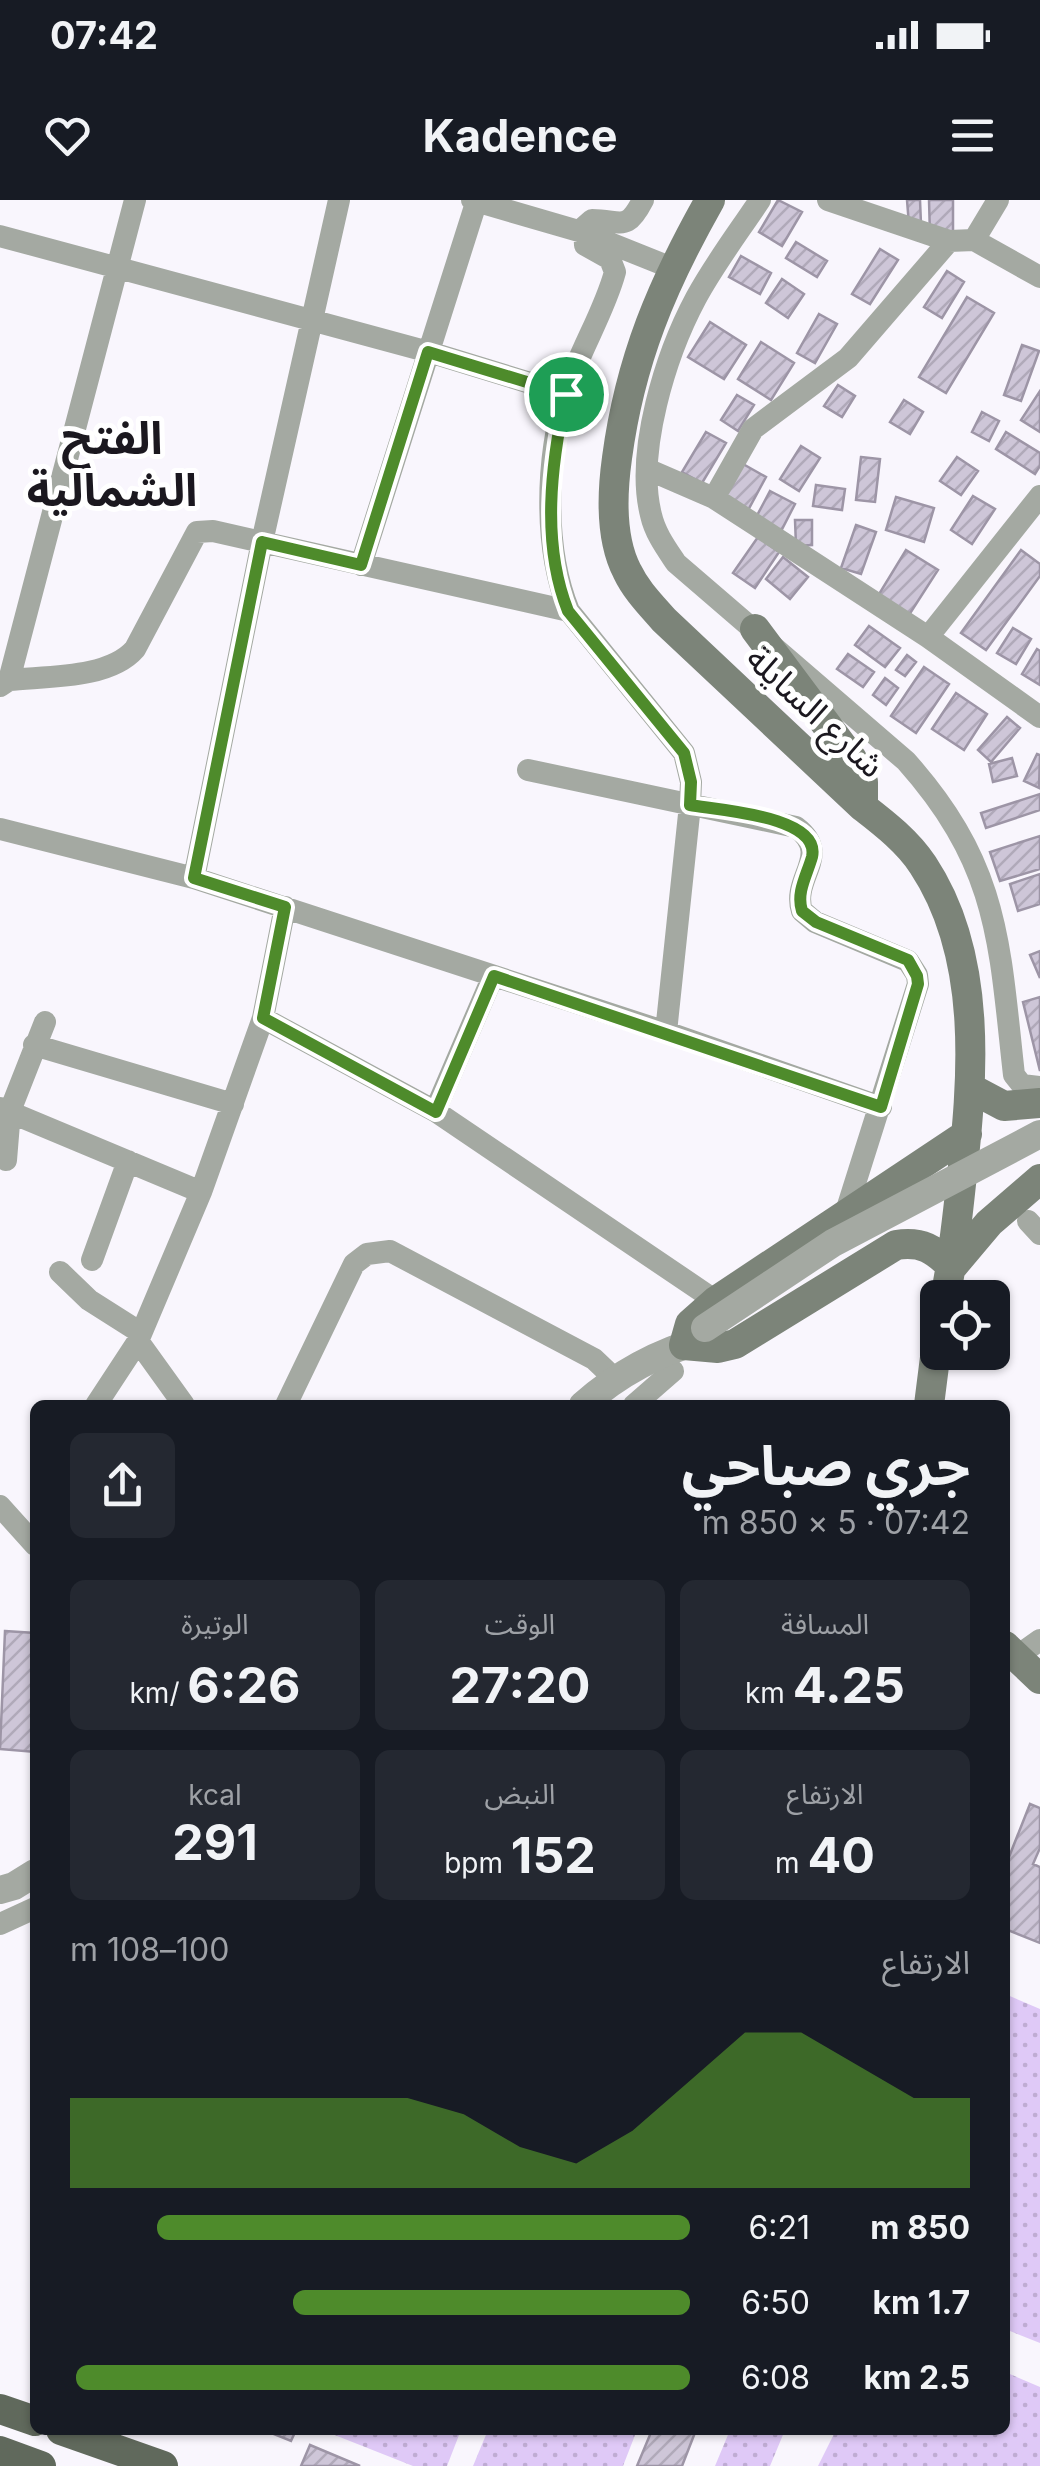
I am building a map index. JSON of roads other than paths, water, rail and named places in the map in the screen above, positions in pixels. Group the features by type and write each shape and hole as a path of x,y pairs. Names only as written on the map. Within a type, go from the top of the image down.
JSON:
{"main road":[{"name":"شارع السايلة","path":"710,200 672,268 639,351 621,421 611,494 625,567 642,596 664,620 862,808 892,830 922,863 940,896 963,969 972,1088 948,1280"},
{"path":"755,629 852,759 863,782 862,808"},
{"path":"972,1088 1004,1106 1040,1103"},
{"path":"947,1280 933,1248 896,1246 734,1344 718,1348 698,1337 845,1216 967,1134"},
{"path":"949,1280 989,1223 1040,1180"},
{"path":"930,1400 933,1370"},
{"path":"1020,1648 1040,1679"},
{"path":"0,2409 30,2419"},
{"path":"75,2435 163,2466"},
{"path":"0,2451 41,2466"}],"street":[{"path":"135,200 4,683 110,668 125,660 135,649 198,532 212,530 568,611"},
{"path":"194,878 262,542 339,200"},
{"path":"361,565 475,200 582,232 672,268"},
{"path":"582,232 592,220 625,224 631,221 643,200"},
{"path":"760,200 716,263 677,341 653,426 646,494 651,519 676,563 906,761 958,828 991,905 1000,946 1014,1074 1022,1085 1040,1087"},
{"path":"828,200 949,242 974,240 1040,277"},
{"path":"974,240 998,200"},
{"path":"582,232 585,245 610,259 615,272 566,394 555,448 553,544 568,611 684,753 691,782 666,1032"},
{"path":"0,236 428,352 566,394"},
{"path":"714,498 753,428 848,358 949,242"},
{"path":"648,469 714,498 928,638 1040,717"},
{"path":"928,638 1040,496"},
{"path":"528,770 796,826 810,841 813,852 800,894 802,911 816,922 908,960 914,967 918,984 845,1216"},
{"path":"0,829 194,878 666,1032 881,1107"},
{"path":"99,1400 140,1337 202,1192 263,1018 285,907"},
{"path":"436,1112 494,976"},
{"path":"263,1018 436,1112 698,1337"},
{"path":"6,1160 5,1109 45,1022"},
{"path":"34,1044 234,1104"},
{"path":"5,1109 202,1192"},
{"path":"639,1400 698,1337 834,1243 1040,1134"},
{"path":"589,1400 614,1378 698,1337 1040,1152"},
{"path":"92,1260 128,1161"},
{"path":"288,1400 354,1264 367,1254 390,1250 594,1359 614,1378"},
{"path":"60,1272 89,1300 140,1337 181,1400"},
{"path":"0,1506 30,1539"},
{"path":"0,1890 30,1875"},
{"path":"0,1924 30,1910"}],"district":[{"name":"الفتح الشمالية","path":"112,463"}]}
